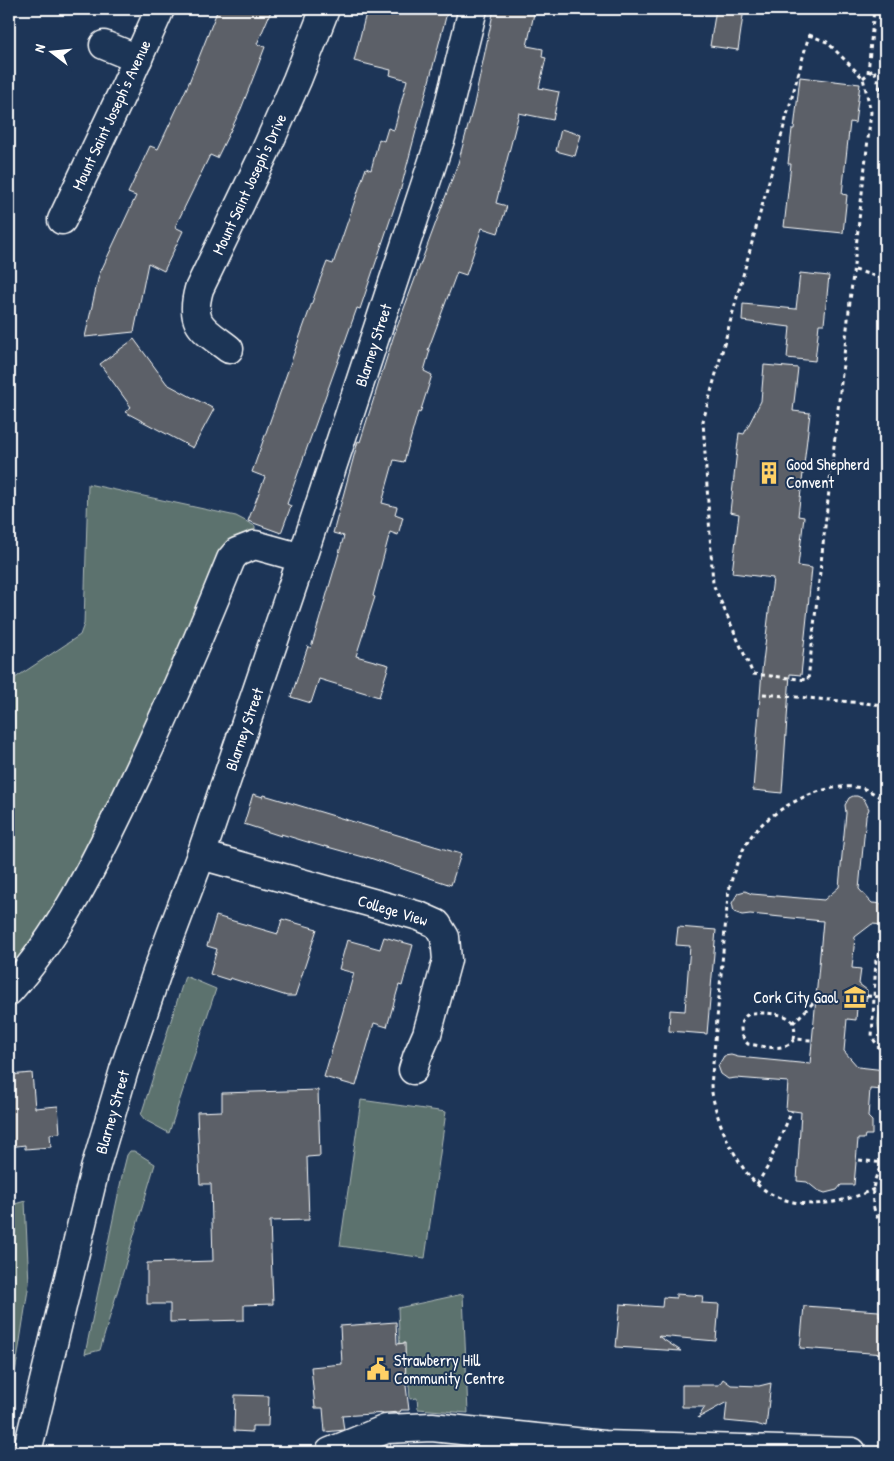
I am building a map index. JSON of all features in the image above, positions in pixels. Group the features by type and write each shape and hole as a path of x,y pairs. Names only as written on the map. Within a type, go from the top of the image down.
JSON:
{"street":[{"name":"Mount Saint Joseph's Avenue","path":"62,220 160,9"},
{"name":"Mount Saint Joseph's Drive","path":"230,349 205,332 197,319 195,304 199,289 252,181 297,80 325,9"},
{"name":"Blarney Street","path":"28,1452 93,1179 109,1121 140,1021 201,854 302,558 441,137 473,9"},
{"path":"104,44 138,59"},
{"path":"9,991 44,947 106,840 165,714 231,559 237,552 255,545 302,558"},
{"name":"College View","path":"201,854 413,914 429,919 437,924 445,937 447,960 427,1034 413,1070"},
{"path":"330,1452 386,1429 409,1427 441,1427 605,1448 852,1452"}],"path":[{"path":"868,73 874,9"},
{"path":"880,9 885,10"},
{"path":"809,35 827,42 863,78 871,112 854,270 808,680 753,674 713,584 703,421 809,35"},
{"path":"863,78 874,69 881,91 885,82"},
{"path":"854,270 883,278 885,252"},
{"path":"764,694 885,705"},
{"path":"874,1189 841,1200 814,1204 790,1202 772,1195 756,1184 739,1162 721,1126 713,1102 711,1086 726,915 732,875 751,836 762,825 797,800 815,792 847,787 862,788 885,801"},
{"path":"885,946 876,958 872,1037 879,1048 885,1051"},
{"path":"867,996 885,997"},
{"path":"793,1023 816,1000"},
{"path":"751,1013 783,1015 793,1023 796,1029 794,1039 791,1044 784,1047 748,1044 741,1034 743,1020 751,1013"},
{"path":"794,1039 812,1040"},
{"path":"756,1184 767,1168 792,1111"},
{"path":"859,1160 885,1162 875,1178 874,1189 874,1208 877,1219 885,1226"}],"green space":[{"path":"88,484 236,516 255,526 255,537 85,862 9,978 9,682 80,635 84,624"},
{"path":"185,976 216,989 169,1133 145,1120 141,1115"},
{"path":"885,1005 885,1040 878,1028 878,1017"},
{"path":"361,1100 446,1112 425,1258 340,1246"},
{"path":"130,1151 134,1151 155,1164 100,1350 85,1354 123,1171 127,1155"},
{"path":"25,1201 29,1283 9,1412 9,1227 15,1204"},
{"path":"463,1294 468,1413 418,1409 417,1398 410,1399 409,1385 401,1384 398,1308"}],"building":[{"path":"218,9 272,9 257,44 265,47 241,109 217,158 210,155 175,227 183,231 164,271 148,263 134,332 85,337 99,275 136,196 128,193 150,146 158,149 188,85"},
{"path":"367,9 448,9 401,188 360,309 357,308 287,504 291,506 281,533 248,521 265,477 252,472 327,262 333,264 366,168 371,170 379,139 384,141 388,128 394,130 407,80 390,75 391,70 354,61"},
{"path":"494,9 535,9 527,46 543,49 542,57 546,58 539,88 559,92 553,120 519,113 496,203 507,206 498,233 482,228 466,275 457,272 428,350 430,350 424,371 432,375 420,413 418,412 404,462 394,460 382,503 397,507 395,514 403,517 398,535 390,532 373,596 375,597 356,656 389,665 379,697 319,679 311,703 291,697 308,646 311,648 344,536 333,533 358,441 360,442 393,338 458,163 474,104"},
{"path":"716,9 744,9 738,50 710,46"},
{"path":"800,77 860,84 855,123 850,122 842,194 847,195 843,233 784,227 791,164 788,164"},
{"path":"561,129 581,135 575,156 556,151"},
{"path":"800,273 829,276 824,324 819,324 815,361 787,358 790,327 742,321 743,304 796,309"},
{"path":"134,339 167,384 214,409 193,448 125,412 131,407 100,364"},
{"name":"Good Shepherd Convent","path":"764,365 798,368 793,411 810,413 798,516 804,517 798,566 812,568 801,675 790,674 782,793 753,790 762,670 773,578 732,573 739,514 730,512 739,433 744,434 761,401"},
{"path":"253,794 263,797 264,795 461,854 451,885 367,857 281,834 281,836 244,824"},
{"path":"853,796 864,799 869,809 866,816 859,889 872,903 885,904 885,925 872,924 855,937 852,968 861,969 859,984 867,990 866,1002 857,1007 856,1020 847,1019 844,1051 858,1067 885,1070 885,1090 870,1089 868,1117 872,1121 872,1135 865,1135 864,1139 858,1139 854,1185 841,1185 837,1190 825,1193 817,1190 807,1182 797,1181 801,1112 786,1110 788,1082 728,1079 721,1074 718,1066 724,1056 731,1055 810,1064 823,921 750,914 742,915 734,912 732,903 738,893 745,891 752,894 824,900 839,887 846,813 845,805 849,798"},
{"path":"216,916 278,934 282,919 317,929 295,996 287,996 230,978 229,980 210,974 217,949 207,946"},
{"path":"678,927 716,930 707,1034 669,1031 670,1010 685,1011 690,946 676,945"},
{"path":"384,937 413,945 402,986 399,985 387,1027 374,1023 356,1086 324,1077 354,973 339,969 347,940 380,949"},
{"path":"32,1073 35,1108 58,1106 60,1133 50,1134 51,1147 25,1149 25,1145 9,1147 9,1075"},
{"path":"318,1090 320,1156 307,1157 309,1220 270,1221 273,1304 244,1305 244,1320 170,1322 170,1304 147,1304 147,1263 213,1261 211,1184 200,1184 197,1112 222,1111 222,1093"},
{"path":"676,1294 703,1296 702,1303 719,1304 716,1341 658,1336 681,1351 616,1347 620,1304 662,1307 663,1297 676,1298"},
{"path":"804,1306 879,1311 879,1317 885,1318 885,1354 800,1348"},
{"path":"396,1322 397,1344 405,1343 406,1386 409,1410 342,1416 344,1430 325,1432 323,1408 315,1408 311,1367 342,1364 340,1326"},
{"path":"723,1379 731,1385 759,1386 771,1383 766,1427 756,1424 725,1421 727,1402 698,1418 705,1407 682,1407 682,1385 719,1385"},
{"path":"235,1395 269,1396 268,1426 252,1426 252,1432 234,1431"}],"place":[{"name":"Good Shepherd Convent","path":"769,473"},
{"name":"Cork City Gaol","path":"855,997"},
{"name":"Strawberry Hill Community Centre","path":"378,1369"}]}
